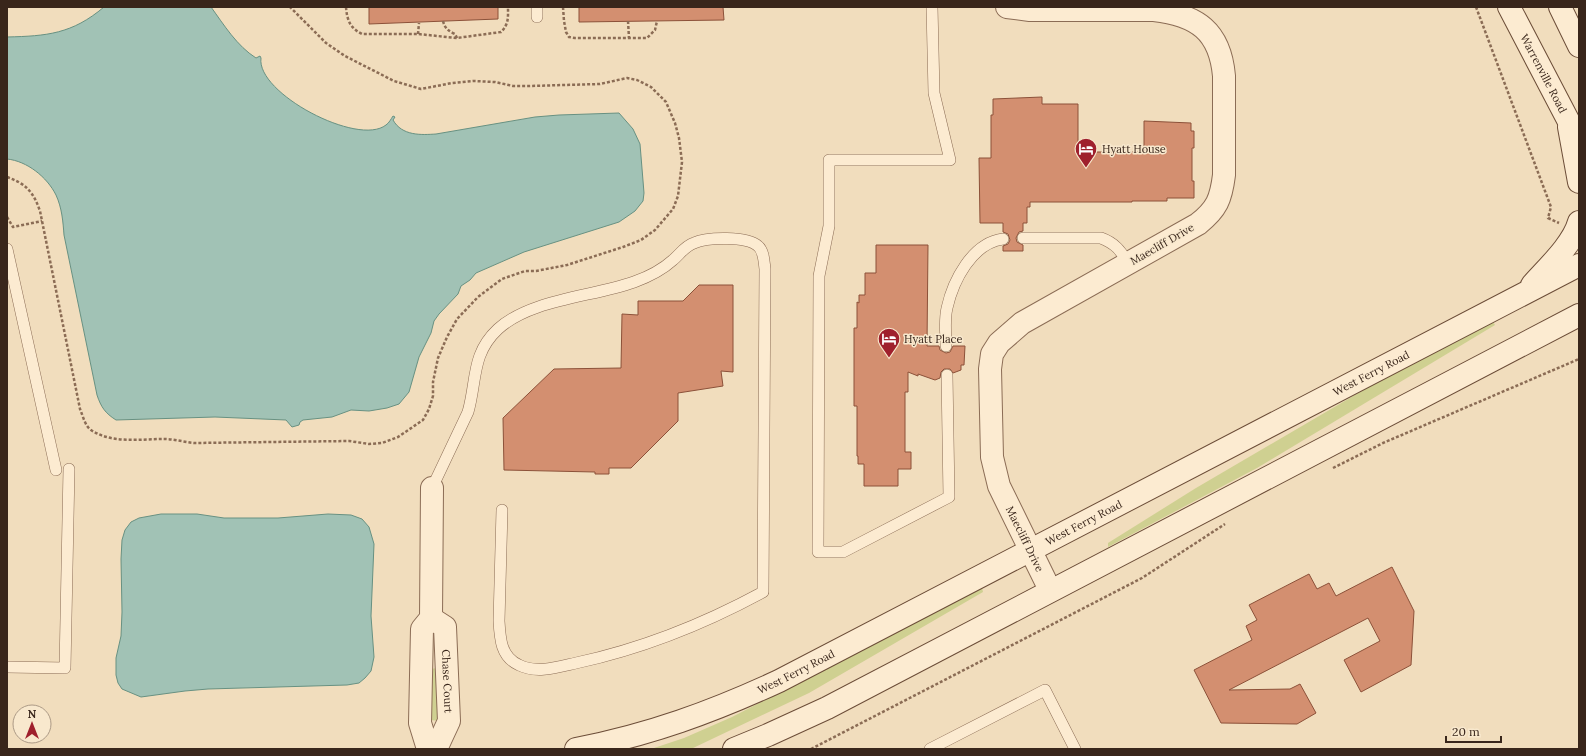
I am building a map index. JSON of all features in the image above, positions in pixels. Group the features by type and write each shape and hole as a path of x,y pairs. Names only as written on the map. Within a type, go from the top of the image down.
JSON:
{"main road":[{"name":"Maecliff Drive","path":"1007,7 1030,10 1154,10 1173,12 1190,19 1212,35 1223,62 1224,168 1222,189 1218,202 1210,214 1198,224 1022,323 1000,342 992,354 990,376 992,457 994,472 999,486 1050,590"},
{"name":"Warrenville Road","path":"1509,7 1579,141"},
{"path":"1560,7 1579,46"},
{"path":"1567,118 1579,182"},
{"path":"1524,294 1568,243 1577,230 1570,223"},
{"name":"West Ferry Road","path":"576,749 645,733 739,700 813,664 1579,265"},
{"path":"734,749 768,736 827,708 1050,590 1579,315"},
{"path":"1549,331 1579,328"},
{"path":"428,749 420,723 422,629 431,618 432,488"},
{"name":"Chase Court","path":"431,618 445,627 449,721 436,749"}],"lane":[{"path":"932,7 934,93 950,160 829,160 829,226 819,276 818,552 843,552 949,497 947,375"},
{"path":"432,488 468,412 471,402 475,368 479,357 490,337 505,323 532,309 618,287 645,278 669,264 686,248 699,240 723,238 745,241 758,246 762,250 765,269 763,592 722,613 625,650 555,668 535,670 526,668 518,665 506,655 500,639 499,621 502,510"},
{"path":"1023,238 1101,238 1109,241 1117,247 1128,263"},
{"path":"946,346 947,310 955,284 966,265 977,253 992,241 1003,239"},
{"path":"7,249 56,470"},
{"path":"7,667 66,668 69,469"},
{"path":"930,749 1045,690 1075,749"}],"path":[{"path":"7,177 16,180 30,189 35,198 42,220 80,409 85,422 91,430 105,436 122,440 166,439 178,442 194,443 350,441 369,444 382,443 398,437 423,420 429,409 433,396 433,382 438,358 447,337 457,319 478,297 502,279 516,274 567,265 641,240 655,230 673,209 678,196 682,162 679,138 675,123 666,102 651,87 637,80 627,78 600,84 513,86 495,82 473,81 452,83 428,88 416,88 394,81 345,56 326,42 290,7"},
{"path":"346,7 349,24 355,31 362,34 418,34 457,38 501,32 508,21 508,7"},
{"path":"563,7 565,26 569,37 647,38 655,30 657,21"},
{"path":"1476,7 1551,207 1548,218 1570,223"},
{"path":"443,21 444,26 455,34 457,38"},
{"path":"628,21 628,38"},
{"path":"418,34 419,22"},
{"path":"7,217 13,228 42,220"},
{"path":"1329,470 1383,443 1579,359"},
{"path":"811,749 1142,578 1226,524"}],"green space":[{"path":"1493,322 1495,325 1257,468 1108,547 1108,543 1196,488 1384,378"},
{"path":"982,588 983,592 809,693 691,749 651,749 684,738 732,717"},
{"path":"436,668 439,721 431,720 432,669"}],"shaded area":[{"path":"104,7 211,7 231,35 243,48 256,58 260,56 264,72 274,86 291,100 311,113 333,123 354,129 372,130 386,125 393,116 395,117 393,120 397,125 407,132 418,134 436,134 535,117 619,113 633,129 640,144 644,193 643,201 635,211 619,222 524,252 476,273 470,280 461,286 458,294 434,321 431,333 419,357 409,392 399,404 369,411 351,410 332,417 303,420 299,425 292,427 286,420 215,417 116,420 104,409 97,395 64,235 61,210 56,195 42,176 36,171 22,163 7,159 7,37 35,36 58,32 81,23"},
{"path":"161,514 197,514 224,518 278,518 328,514 351,515 362,519 369,527 374,544 371,616 374,657 371,671 359,683 347,685 208,689 141,697 122,689 118,683 116,675 116,658 121,636 122,540 125,530 131,522 139,518"}],"building":[{"path":"369,7 498,7 498,19 369,24"},
{"path":"579,7 723,7 724,20 579,22"},
{"name":"Hyatt House","path":"1042,97 1042,104 1078,104 1078,152 1144,152 1144,121 1191,123 1191,131 1194,131 1194,148 1192,148 1192,181 1194,181 1194,198 1167,198 1167,201 1132,202 1030,202 1030,207 1027,207 1027,223 1023,223 1023,231 1019,232 1016,238 1017,242 1023,245 1023,251 1003,251 1003,246 1008,244 1010,240 1008,234 1003,232 1003,223 980,223 979,158 991,158 991,115 993,115 993,99"},
{"name":"Hyatt Place","path":"876,245 928,245 927,346 939,346 940,350 946,353 950,352 953,346 965,346 964,365 961,365 961,370 953,373 950,369 944,369 941,372 940,378 935,380 908,372 908,392 905,392 905,452 911,452 911,469 898,469 898,486 864,486 864,464 858,464 857,456 857,406 854,406 854,328 857,328 857,302 859,303 859,295 865,295 865,273 876,273"},
{"path":"699,285 733,285 733,372 721,371 723,386 678,393 678,421 631,468 609,468 609,474 595,474 595,472 504,470 503,418 554,369 621,368 622,314 638,315 638,301 683,301"},
{"path":"1392,567 1414,611 1411,665 1361,692 1344,660 1380,641 1368,618 1229,690 1290,689 1300,684 1316,713 1297,724 1221,723 1194,670 1252,640 1246,626 1257,620 1249,605 1309,574 1317,589 1329,583 1336,596"}],"place":[{"name":"Hyatt House","path":"1086,168"},
{"name":"Hyatt Place","path":"889,358"}]}
